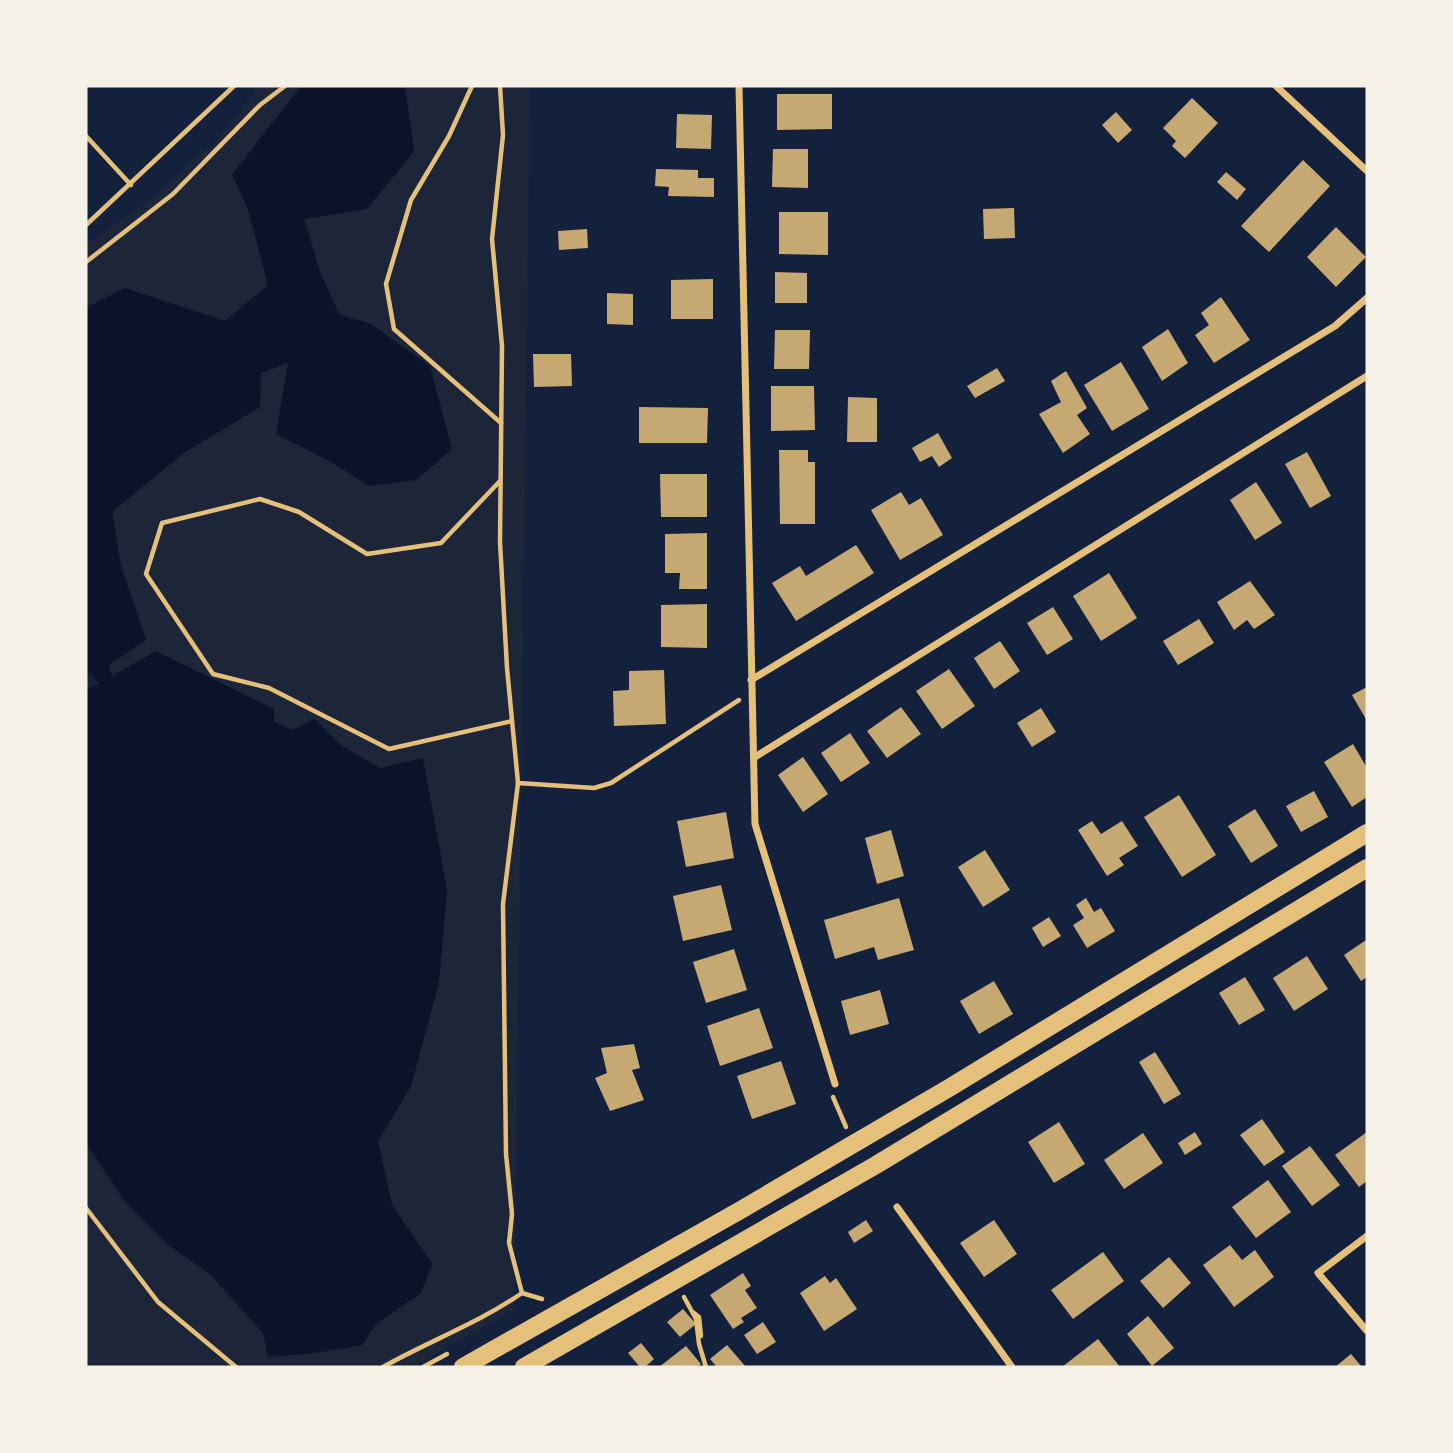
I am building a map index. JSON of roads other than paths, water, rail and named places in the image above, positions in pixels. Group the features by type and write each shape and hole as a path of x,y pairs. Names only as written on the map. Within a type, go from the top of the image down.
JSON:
{"main road":[{"path":"463,1367 727,1218 949,1088 1367,833"},
{"path":"524,1367 876,1166 1367,868"}],"street":[{"path":"739,86 755,824 835,1084"},
{"path":"1276,86 1367,171"},
{"path":"751,680 1335,326 1367,298"},
{"path":"755,757 1367,376"},
{"path":"897,1208 1012,1367"},
{"path":"1367,1236 1318,1273 1367,1331"}]}
